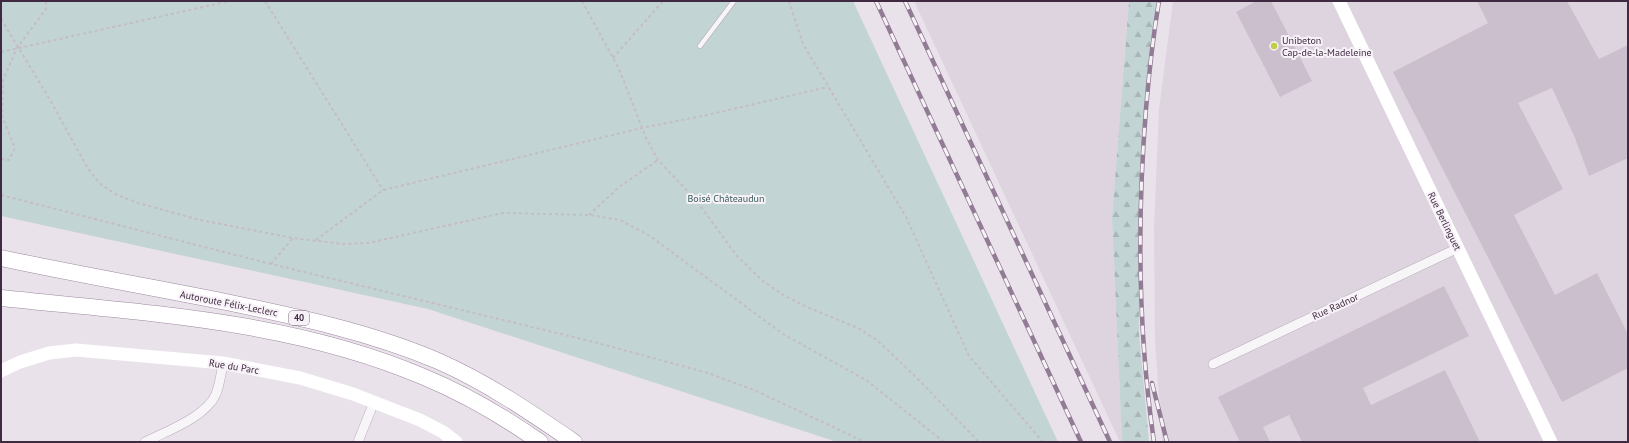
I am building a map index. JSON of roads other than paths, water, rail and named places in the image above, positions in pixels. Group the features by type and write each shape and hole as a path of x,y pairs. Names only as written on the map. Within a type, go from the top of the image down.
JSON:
{"highway":[{"name":"Autoroute Félix-Leclerc","path":"1,258 290,316 381,340 438,361 479,382 520,406 574,442"},
{"name":"Autoroute Félix-Leclerc","path":"1,298 201,319 270,331 337,347 396,365 438,383 480,404 540,442"}],"street":[{"name":"Rue Berlinguet","path":"1339,1 1550,442"},
{"name":"Rue Radnor","path":"1213,364 1458,248"},
{"name":"Rue du Parc","path":"1,371 20,362 48,353 76,350 223,363 300,378 374,402 420,420 443,432 456,442"},
{"path":"145,442 195,416 208,406 217,392 223,363"},
{"path":"358,442 374,402"}],"lane":[{"path":"700,46 734,1"}],"railway":[{"path":"876,1 1081,442"},
{"path":"905,1 1110,442"},
{"path":"1154,442 1142,318 1140,234 1146,109 1151,55 1159,1"},
{"path":"1152,383 1167,442"}],"place":[{"name":"Unibeton Cap-de-la-Madeleine","path":"1274,46"}],"park label":[{"name":"Boisé Châteaudun","path":"726,198"}]}
